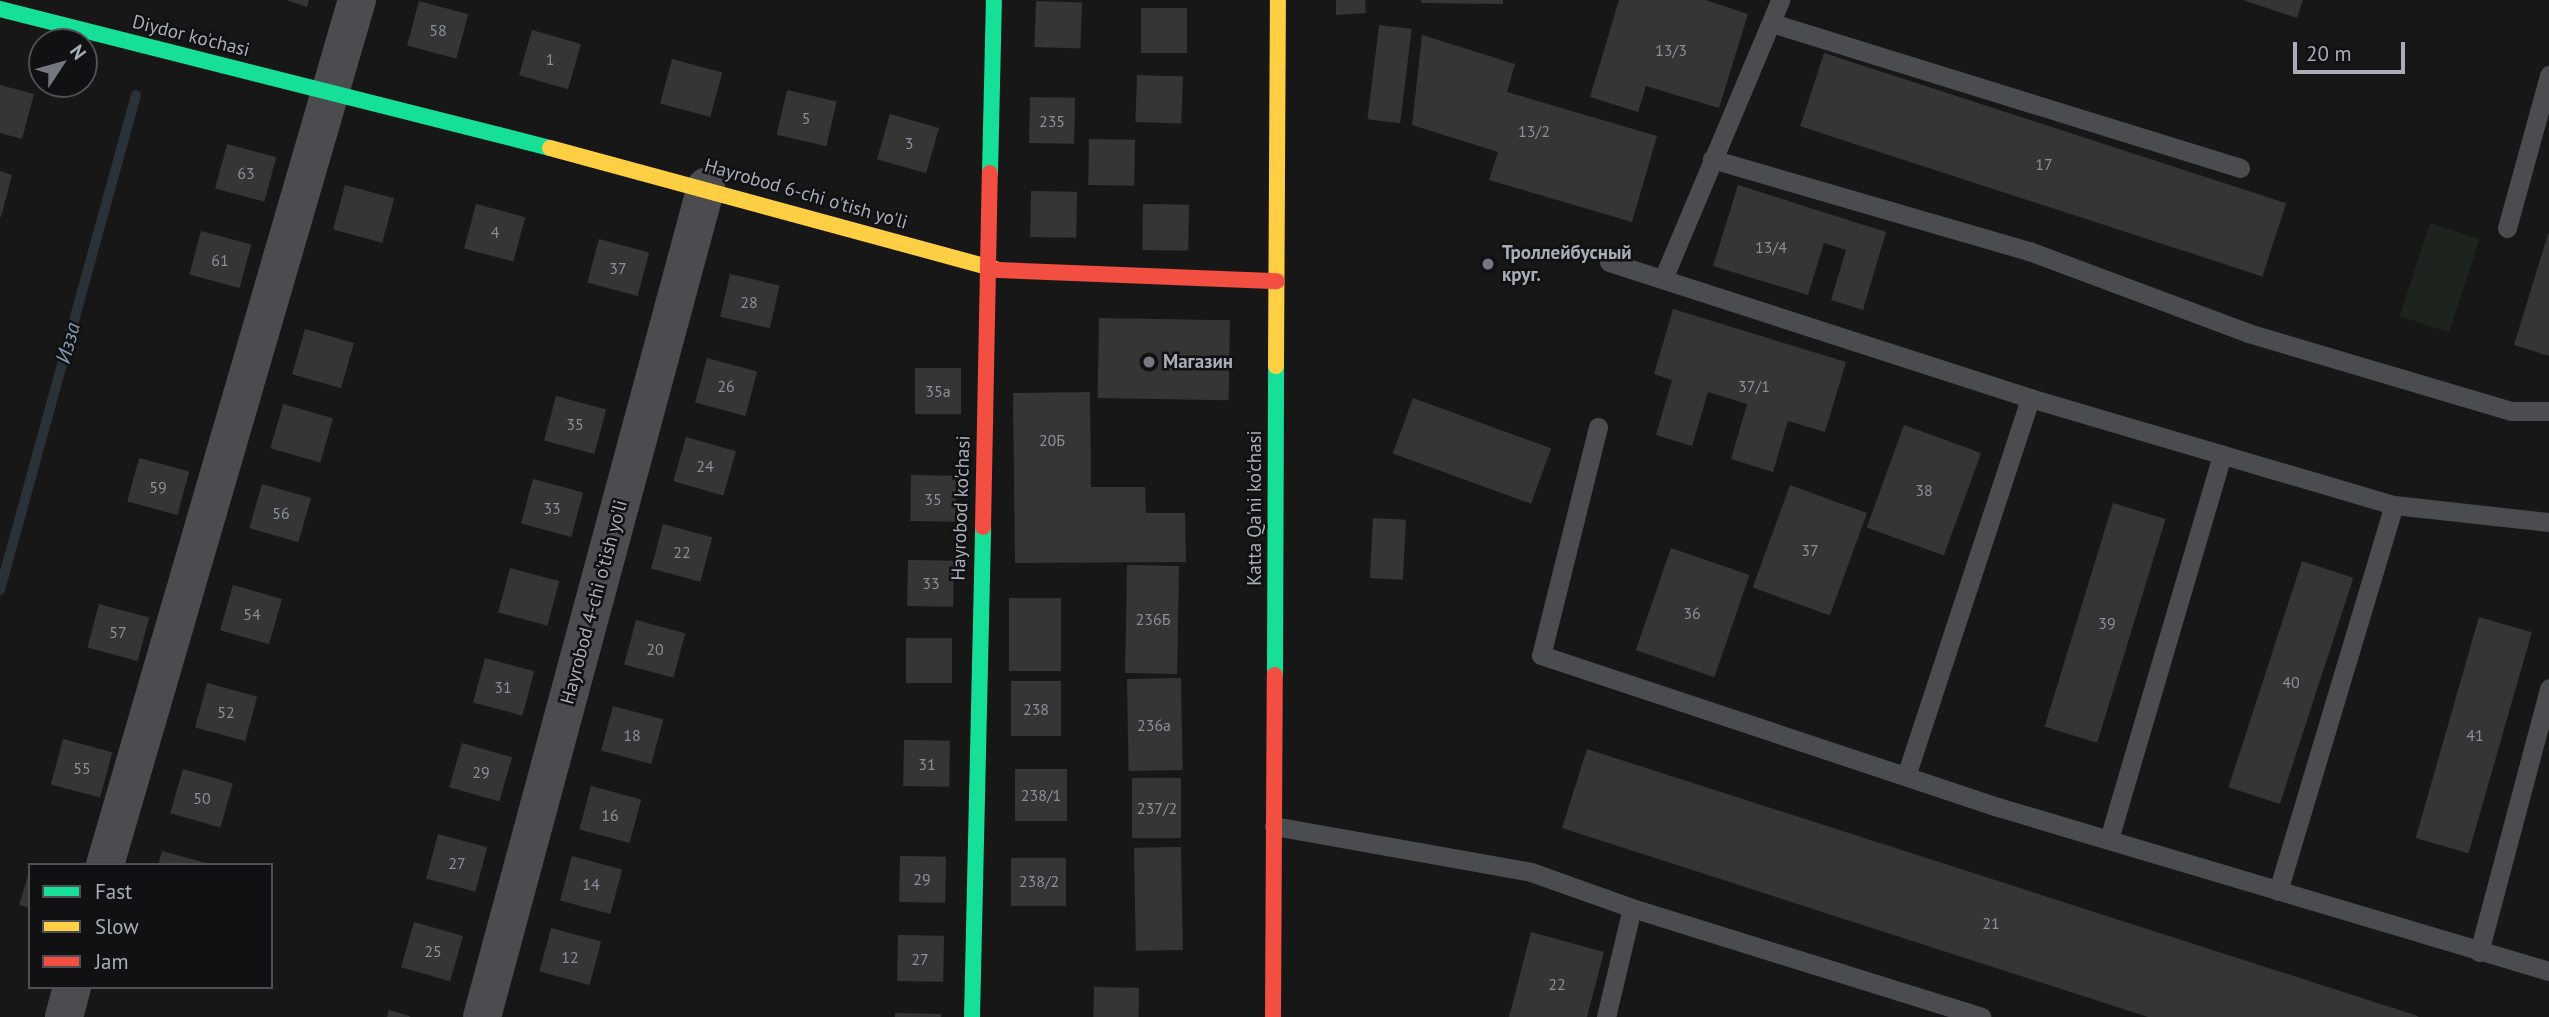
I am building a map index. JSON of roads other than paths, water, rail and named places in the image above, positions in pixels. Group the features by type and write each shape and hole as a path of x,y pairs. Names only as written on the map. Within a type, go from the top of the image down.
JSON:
{"street":[{"path":"106,863 357,0"},
{"name":"Hayrobod ko'chasi","path":"972,1017 977,640 990,270 994,0"},
{"name":"Katta Qa'ni ko'chasi","path":"1273,1017 1278,0"},
{"name":"Diydor ko'chasi","path":"0,9 331,94"},
{"name":"Hayrobod 6-chi o'tish yo'li","path":"331,94 706,187 990,270 1277,281"},
{"name":"Hayrobod 4-chi o'tish yo'li","path":"482,1017 706,187"},
{"path":"64,1017 71,989"}],"lane":[{"path":"1663,279 1780,0"},
{"path":"1772,23 2240,168"},
{"path":"2507,228 2549,75"},
{"path":"1712,159 2029,251 2248,334 2511,411 2549,411"},
{"path":"1609,262 2030,398 2394,505 2549,522"},
{"path":"1906,776 2030,398"},
{"path":"1598,427 1541,655 1906,776 2479,952 2549,971"},
{"path":"2109,839 2221,454"},
{"path":"2278,891 2394,505"},
{"path":"2479,952 2549,688"},
{"path":"1274,826 1531,872 1632,908 1981,1017"},
{"path":"1606,1017 1632,908"}],"waterway":[{"name":"Изза","path":"0,590 136,95"}],"place":[{"name":"Троллейбусный круг.","path":"1488,264"},
{"name":"Магазин","path":"1149,362"}]}
